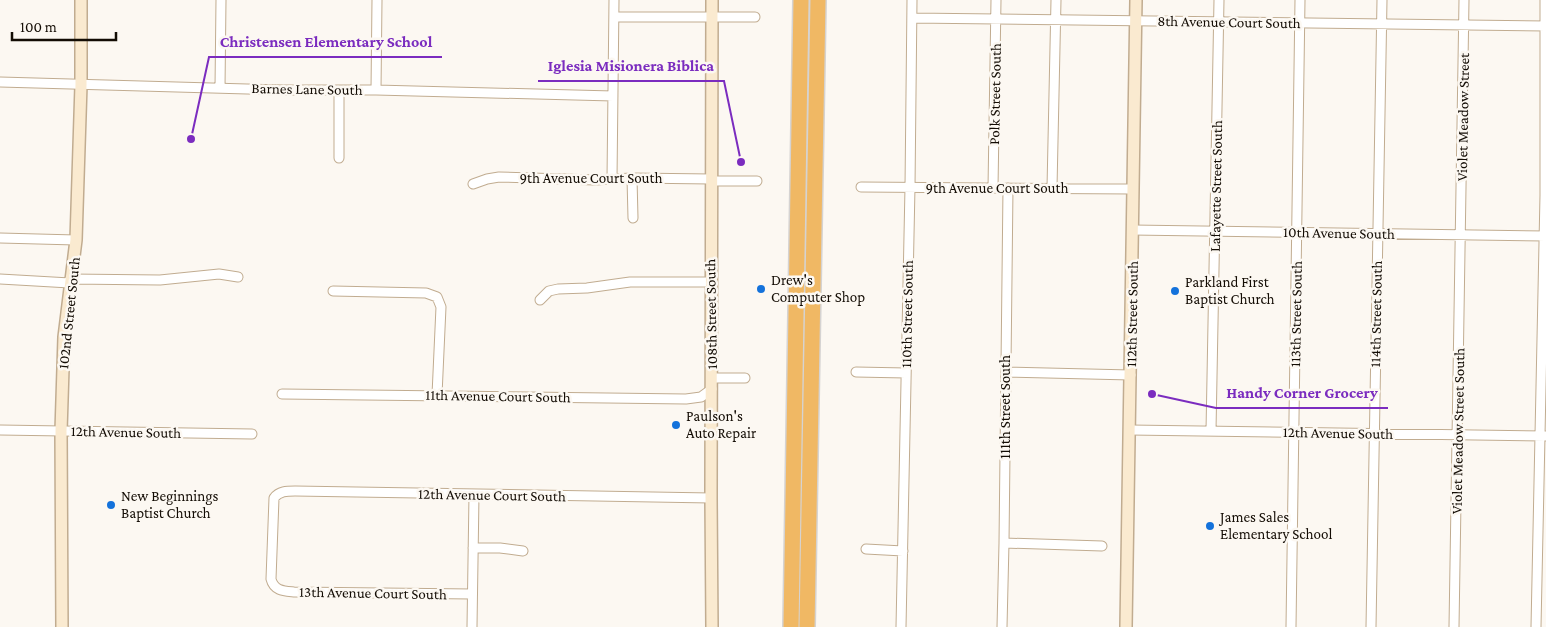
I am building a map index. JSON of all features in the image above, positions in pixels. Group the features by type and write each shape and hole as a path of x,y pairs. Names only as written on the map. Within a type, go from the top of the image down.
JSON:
{"highway":[{"path":"791,627 801,0"},
{"path":"807,627 818,0"}],"street":[{"name":"102nd Street South","path":"62,627 61,431 64,337 76,240 81,84 81,0"},
{"path":"220,0 220,88"},
{"path":"376,90 378,0"},
{"path":"612,179 614,0"},
{"name":"108th Street South","path":"712,0 712,627"},
{"name":"110th Street South","path":"901,627 912,0"},
{"name":"Polk Street South","path":"993,188 996,0"},
{"path":"1052,188 1056,0"},
{"name":"112th Street South","path":"1126,627 1136,0"},
{"name":"Lafayette Street South","path":"1211,431 1219,0"},
{"name":"113th Street South","path":"1291,627 1300,0"},
{"name":"114th Street South","path":"1371,627 1382,0"},
{"name":"Violet Meadow Street","path":"1461,235 1464,0"},
{"path":"1536,627 1543,436 1546,0"},
{"path":"614,17 755,17"},
{"name":"8th Avenue Court South","path":"912,18 1546,26"},
{"name":"Barnes Lane South","path":"0,82 613,96"},
{"path":"339,90 339,158"},
{"name":"9th Avenue Court South","path":"473,184 487,178 595,180 632,178 757,181"},
{"path":"632,178 633,218"},
{"name":"9th Avenue Court South","path":"861,187 1132,189"},
{"name":"111th Street South","path":"1002,627 1008,188"},
{"name":"10th Avenue South","path":"1132,230 1545,236"},
{"name":"Violet Meadow Street South","path":"1454,627 1461,235"},
{"path":"0,238 76,240"},
{"path":"0,279 70,281 160,280 219,274 238,277"},
{"path":"540,300 549,291 558,289 587,288 630,282 711,282"},
{"path":"333,291 426,293 437,297 441,308 438,395"},
{"path":"856,372 906,373"},
{"path":"1006,372 1131,375"},
{"path":"712,383 745,378"},
{"name":"11th Avenue Court South","path":"282,394 686,399 701,397 712,383"},
{"name":"12th Avenue South","path":"0,430 252,434"},
{"name":"12th Avenue South","path":"1130,430 1543,436"},
{"name":"12th Avenue Court South","path":"274,587 271,576 272,506 276,496 282,492 711,498"},
{"path":"472,627 474,495"},
{"path":"1004,543 1102,546"},
{"path":"473,548 500,548 523,551"},
{"path":"866,549 903,551"},
{"name":"13th Avenue Court South","path":"274,587 294,592 472,594"}],"place":[{"name":"Christensen Elementary School","path":"191,139"},
{"name":"Iglesia Misionera Biblica","path":"741,162"},
{"name":"Drew's Computer Shop","path":"761,289"},
{"name":"Parkland First Baptist Church","path":"1175,291"},
{"name":"Handy Corner Grocery","path":"1152,394"},
{"name":"Paulson's Auto Repair","path":"676,425"},
{"name":"New Beginnings Baptist Church","path":"111,505"},
{"name":"James Sales Elementary School","path":"1210,526"}]}
